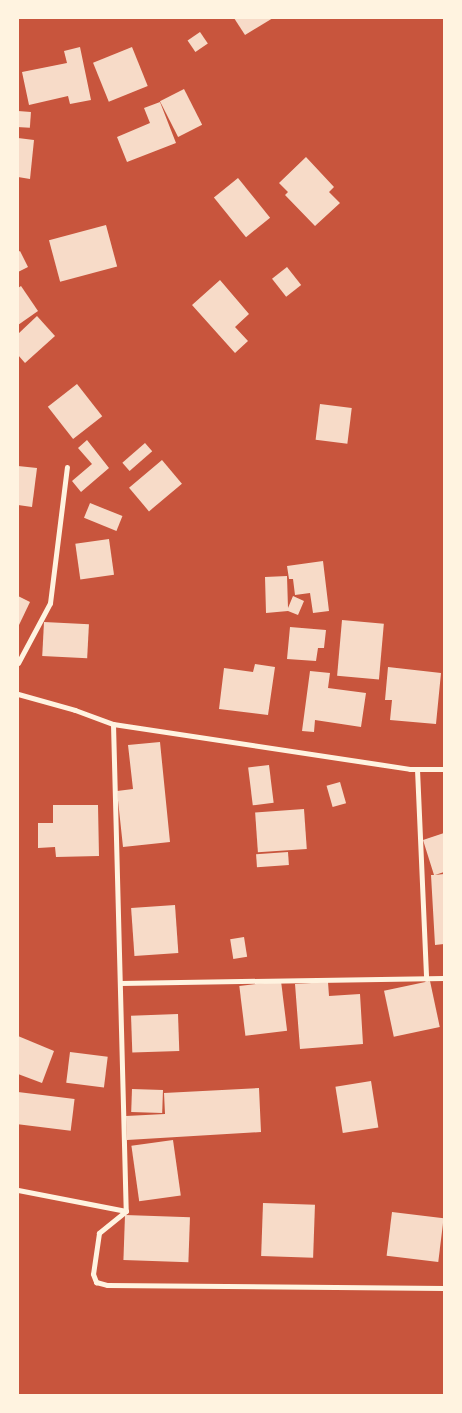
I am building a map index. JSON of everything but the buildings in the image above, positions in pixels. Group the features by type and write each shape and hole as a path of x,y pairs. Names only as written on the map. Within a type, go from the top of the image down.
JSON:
{"street":[{"path":"18,662 50,603 67,467"},
{"path":"18,694 75,710 114,724 417,769 444,769"},
{"path":"114,724 126,1211"},
{"path":"417,769 426,979"},
{"path":"120,983 444,978"},
{"path":"18,1190 126,1211"},
{"path":"126,1211 99,1233 92,1274 96,1282 107,1286 444,1288"}]}
